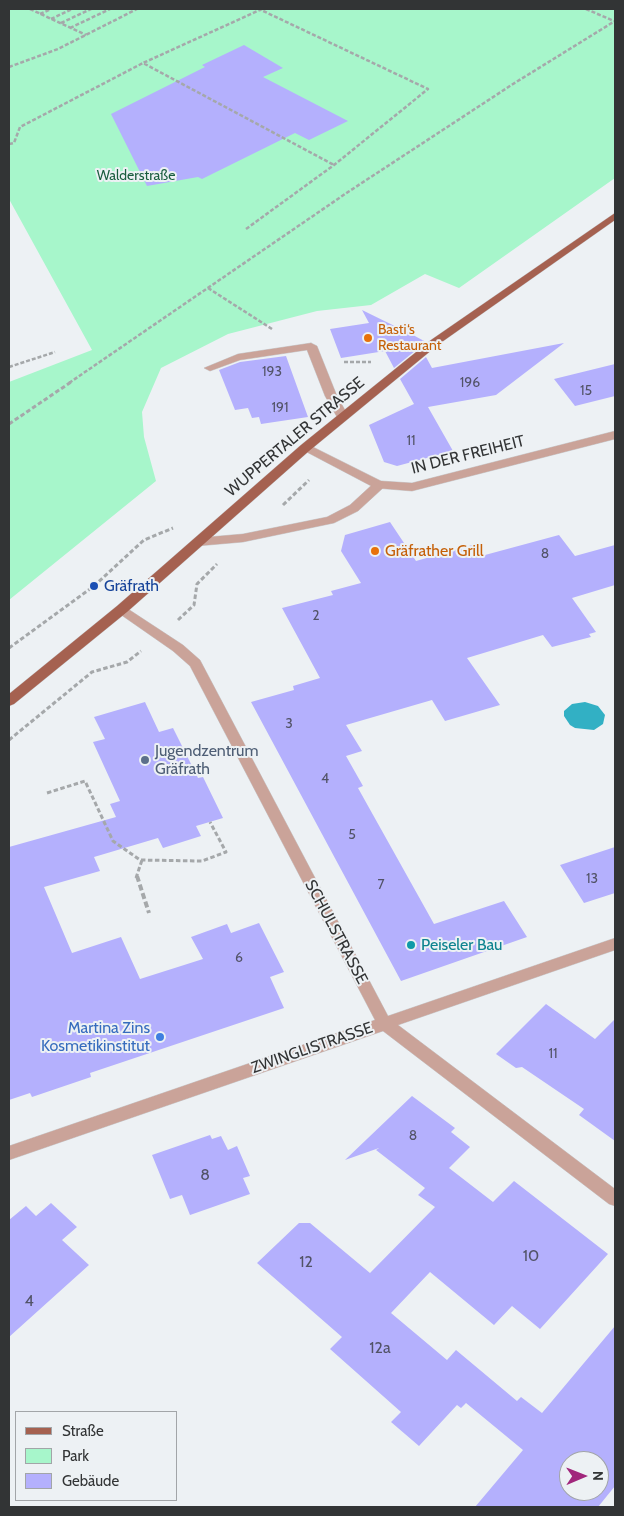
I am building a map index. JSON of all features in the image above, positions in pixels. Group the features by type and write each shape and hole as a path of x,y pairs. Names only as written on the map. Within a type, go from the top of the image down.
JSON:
{"main road":[{"name":"WUPPERTALER STRASSE","path":"9,701 122,610 196,542 305,448 435,342 615,216"}],"street":[{"path":"210,368 238,357 311,346 331,396 343,417"},
{"name":"IN DER FREIHEIT","path":"305,448 379,485 392,487 422,485 615,435"},
{"path":"196,542 243,538 330,520 354,508 379,485"},
{"name":"SCHULSTRASSE","path":"122,610 178,648 195,663 384,1023 615,1199"},
{"name":"ZWINGLISTRASSE","path":"9,1153 615,944"}],"path":[{"path":"31,9 86,35"},
{"path":"40,14 51,9"},
{"path":"51,19 72,9"},
{"path":"61,23 91,9"},
{"path":"70,28 110,9"},
{"path":"9,67 58,49 138,9"},
{"path":"9,144 14,143 20,127 143,64 260,9 428,89 334,165 246,229"},
{"path":"586,9 615,21"},
{"path":"9,424 496,94 615,21"},
{"path":"143,64 334,165"},
{"path":"208,288 277,332"},
{"path":"9,367 55,352"},
{"path":"277,510 330,460"},
{"path":"9,648 94,586 144,540 174,528 196,542"},
{"path":"47,794 84,781 113,841 142,860 202,861 226,852 210,822"},
{"path":"142,860 136,879 149,913"}],"green space":[{"name":"Walderstraße","path":"9,9 615,9 615,178 459,288 425,274 371,305 317,311 228,334 161,368 142,412 144,437 156,481 9,600 9,382 92,350 9,199"}],"water":[{"path":"585,702 598,706 605,715 603,724 594,730 575,728 570,725 564,716 564,711 572,704"}],"building":[{"path":"244,45 283,68 263,77 348,121 309,140 295,133 202,179 198,177 147,186 111,114 205,67 202,65"},
{"path":"362,310 426,342 394,368 385,351 341,358 330,329 369,323"},
{"path":"564,343 496,395 428,407 453,451 397,466 384,462 369,425 414,404 400,379 426,357 432,368"},
{"path":"286,356 308,417 261,424 259,417 252,418 248,408 235,410 219,370 240,362"},
{"path":"615,364 615,396 575,406 554,379"},
{"path":"390,522 416,561 476,544 485,555 559,535 575,556 615,545 615,585 572,598 596,632 589,634 591,637 552,647 543,635 467,658 500,705 445,721 432,700 346,725 362,751 346,756 363,786 358,788 434,924 504,901 527,937 401,981 251,702 294,690 293,686 320,678 282,608 333,595 331,591 361,583 341,551 345,535"},
{"path":"145,702 159,732 173,728 198,778 203,777 223,818 196,826 201,836 163,848 158,838 94,857 100,871 44,887 72,953 121,937 140,979 203,959 191,937 227,924 231,933 259,923 284,972 270,977 284,1008 90,1073 91,1077 32,1097 30,1093 9,1100 9,847 116,817 110,804 120,801 93,742 105,739 94,717"},
{"path":"615,847 615,893 584,903 560,865"},
{"path":"546,1004 595,1039 615,1019 615,1141 579,1115 584,1109 522,1067 516,1068 496,1054"},
{"path":"412,1096 455,1128 451,1132 470,1147 449,1168 493,1202 514,1181 608,1254 540,1329 512,1306 494,1325 430,1272 391,1313 447,1360 456,1350 517,1401 521,1397 542,1413 615,1326 615,1486 609,1493 609,1451 559,1451 559,1501 603,1501 598,1507 475,1507 523,1450 466,1403 461,1408 457,1405 419,1446 391,1422 401,1412 330,1349 342,1337 257,1263 299,1223 310,1223 370,1273 435,1207 418,1195 425,1188 376,1150 379,1148 345,1160"},
{"path":"210,1135 212,1139 221,1136 228,1150 237,1146 250,1176 243,1178 250,1194 190,1215 182,1195 170,1199 152,1155"},
{"path":"51,1203 77,1227 62,1240 89,1265 9,1337 9,1220 26,1206 36,1216"}],"place":[{"name":"Basti‘s Restaurant","path":"368,338"},
{"name":"Gräfrather Grill","path":"375,551"},
{"name":"Gräfrath","path":"94,586"},
{"name":"Jugendzentrum Gräfrath","path":"145,760"},
{"name":"Peiseler Bau","path":"411,945"},
{"name":"Martina Zins Kosmetikinstitut","path":"160,1037"}]}
